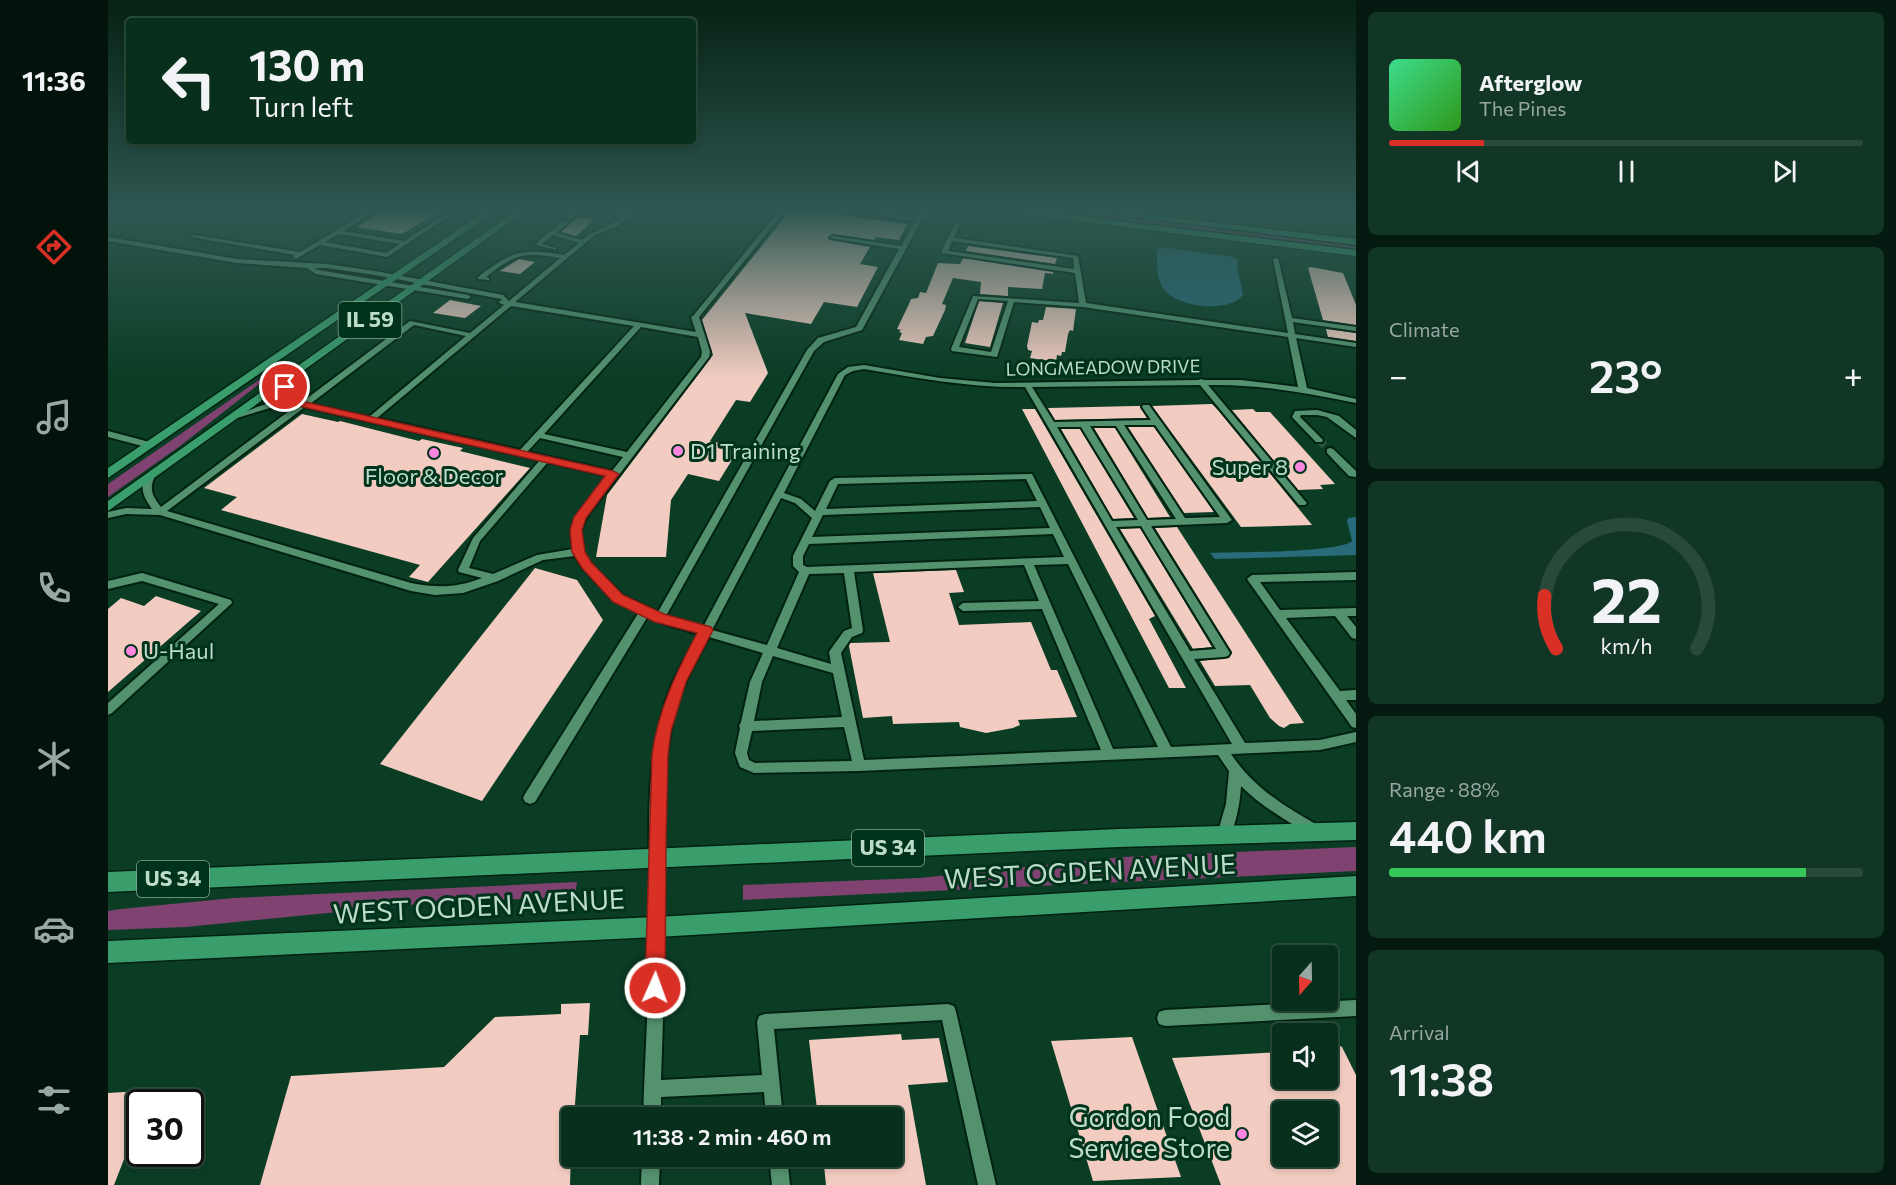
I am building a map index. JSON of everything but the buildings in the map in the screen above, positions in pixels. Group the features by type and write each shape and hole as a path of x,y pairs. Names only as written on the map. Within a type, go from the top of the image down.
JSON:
{"main road":[{"name":"IL 59","path":"108,474 410,267"},
{"name":"IL 59","path":"108,507 443,267"},
{"name":"WEST OGDEN AVENUE","path":"108,882 1356,831"},
{"name":"WEST OGDEN AVENUE","path":"108,952 657,927 1356,886"}],"street":[{"path":"309,267 315,272 386,284 419,285 503,297 509,301"},
{"path":"336,267 397,276 419,285 497,302 509,301 700,336"},
{"path":"487,279 480,278 495,267"},
{"path":"370,420 552,267"},
{"path":"736,267 695,317 706,352 705,357 580,517 576,530 578,552 586,565 618,598 645,612 838,670"},
{"path":"660,618 811,350 821,340 859,328 893,267"},
{"path":"1052,267 1078,271"},
{"path":"1077,267 1083,305"},
{"path":"1278,267 1303,390"},
{"path":"1012,299 994,355 955,349 975,297 1012,299 1083,305 1356,345"},
{"path":"1290,320 1356,329"},
{"path":"160,512 301,404 413,323 472,335"},
{"path":"521,454 639,325"},
{"name":"LONGMEADOW DRIVE","path":"777,494 837,379 851,369 871,368 965,383 1028,386 1241,382 1303,390 1356,401"},
{"path":"1201,381 1302,503"},
{"path":"286,382 287,393 301,404"},
{"path":"1028,386 1241,748"},
{"path":"237,416 269,406 301,404 613,474"},
{"path":"1110,524 1227,520 1146,407"},
{"path":"1319,440 1296,417 1298,412 1327,412 1336,416 1356,435"},
{"path":"1051,425 1157,422"},
{"path":"1119,423 1183,522"},
{"path":"1084,424 1147,523 1224,653 1186,655"},
{"path":"108,434 150,445"},
{"path":"538,435 628,454"},
{"path":"1330,451 1354,474"},
{"path":"494,578 463,570 476,540 546,459"},
{"path":"1071,560 805,571 798,566 798,556 835,481 1029,476 1056,531 1071,560 1167,752"},
{"path":"149,478 146,485 147,496 160,512"},
{"path":"652,1107 660,755 663,731 679,682 777,494 798,501 818,514 1043,504"},
{"path":"108,515 126,511 160,512 411,587 435,591 463,589 541,557 578,552"},
{"path":"805,541 1056,531"},
{"path":"1028,562 1109,754"},
{"path":"848,569 858,630 848,634 835,652 860,766"},
{"path":"805,571 756,682 741,753 744,763 754,768 860,766 1320,745 1356,737"},
{"path":"1356,576 1252,579 1356,723"},
{"path":"108,585 142,577 227,603 108,710"},
{"path":"963,607 1046,604"},
{"path":"530,798 645,612"},
{"path":"1338,612 1356,635"},
{"path":"1278,614 1356,612"},
{"path":"1337,696 1356,696"},
{"path":"746,726 850,722"},
{"path":"1221,749 1235,772 1277,810 1317,832"},
{"path":"1224,835 1236,794 1235,772"},
{"path":"1165,1018 1356,1008"},
{"path":"774,1107 765,1022 948,1012 987,1185"},
{"path":"652,1089 771,1083"},
{"path":"650,1185 651,1167"},
{"path":"779,1167 781,1185"}],"shaded area":[{"path":"269,373 272,374 180,446 108,497 108,484"},
{"path":"1356,847 1356,871 743,900 743,885 920,878 1123,857"},
{"path":"577,882 575,897 440,902 186,927 108,930 108,911 120,909 234,898"}],"water":[{"path":"1157,267 1237,267 1243,295 1226,305 1190,304 1169,295 1163,288"},
{"path":"1356,517 1356,555 1215,559 1210,553 1307,550 1343,545 1352,541 1348,518"}],"tunnel":[{"path":"1319,440 1330,451"}],"place":[{"name":"D1 Training","path":"678,451"},
{"name":"Floor & Decor","path":"434,453"},
{"name":"Super 8","path":"1300,467"},
{"name":"U-Haul","path":"131,651"},
{"name":"Gordon Food Service Store","path":"1242,1134"}],"route":[{"path":"285,387 287,393 297,403 613,474 580,517 576,530 578,552 586,565 618,598 660,618 706,630 679,682 663,731 657,839 655,988"}]}
